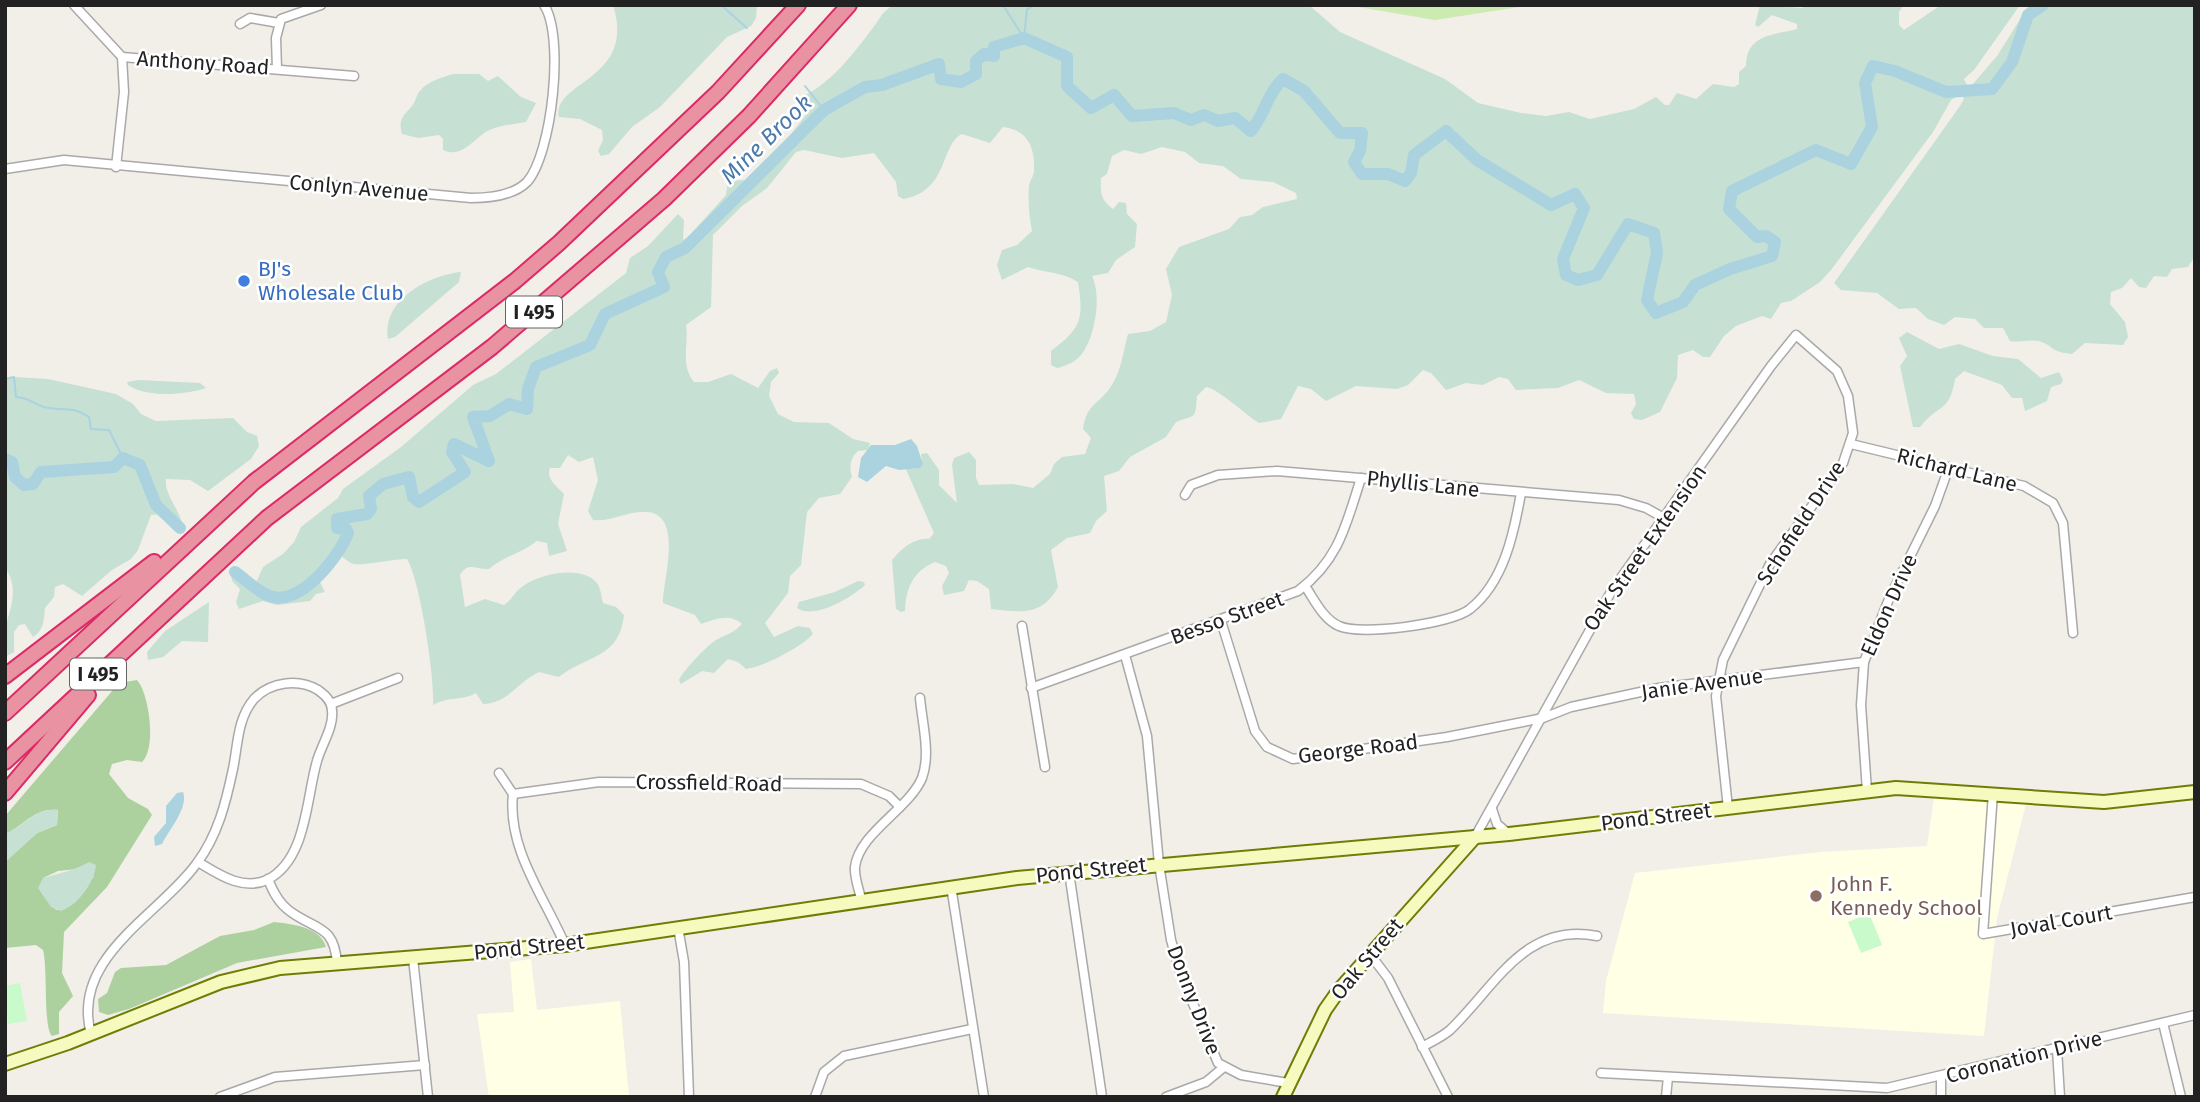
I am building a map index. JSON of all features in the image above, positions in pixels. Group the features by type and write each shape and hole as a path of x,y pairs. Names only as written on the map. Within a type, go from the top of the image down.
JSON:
{"highway":[{"name":"I 495","path":"5,713 208,522 559,243 709,101 798,5"},
{"name":"I 495","path":"5,762 277,510 492,347 654,208 749,116 849,5"},
{"path":"5,676 208,522"},
{"path":"5,793 99,683 191,587"}],"main road":[{"name":"Pond Street","path":"5,1064 235,978 270,969 565,945 861,899 1069,872 1509,834 1896,788 2104,802 2195,792"},
{"name":"Oak Street","path":"1283,1097 1325,1010 1369,953 1475,837"},
{"path":"1440,840 1449,849 1451,863"}],"street":[{"name":"Anthony Road","path":"74,5 122,57 354,76"},
{"path":"277,69 278,23 284,16 321,5"},
{"name":"Conlyn Avenue","path":"5,169 64,160 471,198 507,194 525,184 537,169 549,133 554,41 551,19 544,5"},
{"path":"240,23 250,18 278,23"},
{"path":"117,167 125,70 122,57"},
{"name":"Schofield Drive","path":"1728,808 1716,696 1717,680 1727,650 1770,564 1843,463 1851,444 1853,424 1845,387 1837,371 1796,335"},
{"name":"Oak Street Extension","path":"1475,837 1543,718 1584,635 1771,366 1796,335"},
{"name":"Richard Lane","path":"1851,444 2034,489 2057,509 2063,523 2073,633"},
{"name":"Eldon Drive","path":"1867,791 1861,705 1864,662 1889,599 1935,506 1949,467"},
{"name":"Phyllis Lane","path":"1185,495 1191,485 1198,482 1250,471 1619,500 1646,508 1664,518"},
{"name":"Besso Street","path":"1031,688 1282,599 1305,586 1329,560 1341,541 1361,478"},
{"path":"1305,586 1331,621 1354,630 1403,626 1461,614 1484,593 1504,561 1515,530 1521,493"},
{"name":"George Road","path":"1221,621 1255,731 1267,747 1282,756 1293,759 1326,756 1543,718"},
{"path":"1022,626 1045,767"},
{"name":"Donny Drive","path":"1125,655 1147,736 1165,914 1181,975 1213,1055 1224,1067 1241,1075 1288,1083"},
{"name":"Janie Avenue","path":"1543,718 1571,707 1659,688 1864,662"},
{"path":"331,704 398,678"},
{"path":"91,1034 87,1006 109,956 127,932 198,862 220,820 240,727 253,701 271,687 297,684 316,689 331,704 332,719 313,773 297,841 286,863 268,879 237,882 198,862"},
{"path":"861,899 855,874 859,855 915,789 924,770 920,698"},
{"path":"499,773 513,794 511,813 514,836 565,945"},
{"name":"Crossfield Road","path":"513,794 599,782 861,784 889,796 900,807"},
{"name":"Joval Court","path":"1993,793 1983,934 2195,897"},
{"path":"1492,809 1497,824 1509,834"},
{"path":"1069,872 1101,1097"},
{"path":"268,879 287,909 328,934 335,946 337,963"},
{"path":"951,886 984,1097"},
{"path":"678,928 684,962 689,1097"},
{"path":"1422,1047 1448,1031 1511,962 1542,941 1572,932 1597,936"},
{"path":"1369,953 1388,978 1448,1097"},
{"path":"413,958 428,1097"},
{"name":"Coronation Drive","path":"1601,1073 1870,1088 1899,1087 2195,1015"},
{"path":"2163,1023 2181,1097"},
{"path":"815,1097 824,1072 844,1056 972,1029"},
{"path":"2057,1049 2060,1097"},
{"path":"220,1097 275,1077 425,1065"},
{"path":"1166,1097 1206,1082 1224,1067"},
{"path":"1665,1097 1668,1077"},
{"path":"1941,1077 1941,1097"}],"shaded area":[{"path":"613,5 757,5 756,18 751,26 727,37 660,107 632,127 609,154 601,156 598,151 603,140 602,130 580,119 559,117 560,105 568,95 605,64 614,49 617,30"},
{"path":"894,5 1309,5 1340,32 1445,79 1478,103 1546,116 1569,112 1590,119 1634,109 1656,97 1669,105 1677,93 1696,99 1713,84 1734,87 1739,84 1739,72 1746,66 1747,55 1756,42 1771,35 1797,29 1797,24 1772,15 1758,27 1755,25 1760,5 1802,8 1807,5 1904,5 1899,12 1899,25 1904,30 1941,5 2020,5 1974,70 1964,79 1967,85 1972,85 1997,56 2029,5 2195,5 2193,259 2188,267 2172,269 2167,277 2154,276 2146,288 2139,287 2131,278 2122,288 2111,292 2110,304 2125,322 2128,337 2123,345 2085,343 2072,354 2059,352 2039,341 2010,341 2003,328 1984,328 1975,319 1955,317 1944,325 1928,319 1916,308 1899,309 1877,293 1841,290 1834,283 1960,106 1964,99 1961,94 1951,100 1933,132 1820,282 1791,301 1781,303 1771,319 1762,316 1736,326 1724,336 1710,357 1703,357 1693,350 1678,355 1677,378 1660,412 1642,420 1634,419 1631,413 1636,404 1634,394 1606,393 1579,380 1558,388 1516,390 1508,379 1499,377 1483,385 1466,383 1446,390 1431,373 1423,370 1408,385 1397,389 1356,386 1326,401 1311,389 1298,386 1281,419 1259,423 1206,387 1197,396 1196,409 1191,417 1176,422 1166,437 1130,457 1119,471 1104,476 1107,511 1096,521 1090,533 1067,538 1051,550 1058,587 1045,604 1020,611 991,609 989,589 977,581 969,580 964,591 944,595 942,586 949,573 946,566 935,562 916,575 909,588 905,611 901,612 896,609 892,560 909,545 929,539 934,533 905,467 915,469 922,460 921,454 927,453 939,470 939,485 957,503 952,465 954,458 969,452 976,460 976,478 979,485 1013,484 1033,488 1050,474 1054,464 1062,457 1085,454 1091,438 1083,429 1087,414 1114,382 1128,334 1150,331 1166,322 1172,295 1166,269 1179,247 1229,229 1240,217 1252,215 1263,207 1297,199 1296,193 1273,182 1241,179 1223,166 1199,163 1185,152 1162,147 1141,154 1124,150 1112,156 1107,174 1101,178 1102,196 1113,209 1119,202 1126,203 1127,214 1137,224 1135,247 1116,260 1108,273 1092,276 1097,305 1090,338 1079,357 1057,368 1051,365 1051,351 1069,336 1078,322 1081,306 1078,282 1060,274 1028,267 1002,280 997,265 1002,250 1017,245 1032,231 1029,192 1034,162 1031,147 1024,136 1003,127 990,143 962,134 950,147 942,168 929,187 918,195 903,199 898,196 896,182 874,153 842,158 804,150 796,152 767,188 742,206 713,235 711,307 686,325 686,355 687,369 694,382 708,382 731,374 758,388 770,371 777,368 779,373 771,382 769,396 778,414 794,422 829,423 853,439 870,443 868,450 858,451 853,457 850,466 852,477 840,494 819,498 807,512 801,565 790,576 788,593 765,623 774,637 798,626 810,628 813,634 808,639 762,665 746,669 738,662 728,659 714,673 702,671 681,684 681,676 705,649 742,624 727,618 701,624 695,615 663,603 669,551 665,524 658,515 646,512 593,520 588,511 598,480 593,457 579,462 568,455 560,468 550,468 549,472 553,482 564,494 558,524 567,551 549,556 547,543 537,541 489,569 469,567 460,575 465,607 485,599 504,605 523,586 549,575 580,574 596,582 603,603 616,607 624,615 621,629 609,648 559,677 539,672 492,703 483,704 476,693 433,705 426,630 417,587 407,559 357,564 338,555 331,560 320,582 325,592 316,594 310,601 277,605 263,601 239,609 236,602 240,589 232,581 231,573 235,572 256,583 263,567 283,554 294,542 301,527 338,498 343,489 401,447 473,385 496,374 626,273 630,258 648,246 678,214 684,220 683,240 688,237 726,195 728,181 745,180 791,134 811,108 805,95 824,83 842,66 884,13"},
{"path":"453,74 479,74 488,81 498,76 521,97 536,103 526,122 492,129 457,152 443,150 443,139 439,135 418,138 402,134 402,119 420,91 430,82"},
{"path":"461,272 459,282 395,337 388,339 392,312 400,301 422,284"},
{"path":"1907,332 1939,349 1959,344 1993,356 2018,359 2041,378 2059,372 2063,380 2061,384 2051,387 2047,401 2025,411 2022,398 2012,398 2002,385 1964,371 1955,379 1947,403 1920,427 1913,427 1900,366 1907,356 1899,338"},
{"path":"15,377 48,379 116,394 133,404 141,414 156,421 233,418 247,432 257,436 259,446 251,459 208,491 190,480 166,479 167,491 182,525 171,525 162,514 151,515 138,550 131,559 112,570 82,596 63,584 55,587 54,597 45,608 43,624 39,631 33,637 25,624 19,625 14,632 14,652 5,657 4,633 13,591 5,567 5,380"},
{"path":"138,380 200,383 206,388 177,394 155,394 136,389 127,382"},
{"path":"858,581 864,582 865,585 832,606 813,611 797,608 799,602 835,592"},
{"path":"209,602 208,642 182,641 163,657 148,660 147,652 165,631"},
{"name":"John F. Kennedy School","path":"1934,798 2026,804 1997,918 1984,1036 1603,1013 1606,981 1635,873 1821,852 1927,846"},
{"path":"58,810 57,825 37,833 5,862 5,834 37,814"},
{"path":"89,862 96,865 95,872 79,899 61,911 51,907 38,888 43,878"},
{"path":"531,959 537,1010 620,1001 629,1097 489,1097 477,1014 514,1012 510,962"}],"green space":[{"path":"1346,5 1532,5 1435,20"},
{"path":"137,680 145,696 150,721 149,745 142,762 127,760 112,764 109,774 128,798 148,809 152,815 107,887 64,932 62,973 73,996 59,1012 59,1034 52,1036 48,1022 43,950 36,945 5,948 5,862 37,833 57,825 58,810 36,814 5,834 5,816 113,690 125,682","holes":["77,869 94,876 75,903 63,909 56,910 42,894 43,878 58,871"]},
{"path":"1869,913 1882,945 1861,953 1848,922"},
{"path":"274,922 312,931 323,940 326,947 237,963 129,1009 108,1015 99,1012 98,999 107,993 115,972 121,968 166,965 220,936 254,930"},
{"path":"20,983 27,1021 8,1024 5,986"}],"water":[{"path":"911,439 917,446 923,464 920,468 899,470 886,466 867,482 858,477 861,458 871,445 895,445"},
{"path":"183,792 183,804 177,818 162,844 155,846 154,837 166,823 166,806 177,793"}],"waterway":[{"path":"721,5 747,28"},
{"path":"1003,5 1024,38"},
{"path":"1024,37 1027,9 1035,5"},
{"name":"Mine Brook","path":"235,572 267,595 279,598 291,595 316,579 336,555 348,533 346,529 337,528 337,519 367,514 371,509 369,496 383,484 409,477 413,497 419,502 465,472 452,452 454,444 489,461 473,417 490,416 509,404 527,409 528,389 536,367 590,345 605,314 664,287 658,272 666,257 685,248 824,110 865,87 882,85 939,64 941,79 961,82 976,74 976,61 984,54 994,56 994,47 1024,38 1067,57 1067,86 1091,108 1114,95 1132,116 1174,113 1191,120 1204,115 1218,121 1235,118 1251,131 1273,91 1283,79 1304,91 1340,133 1362,133 1360,151 1354,162 1362,174 1388,174 1405,181 1411,173 1414,155 1446,131 1477,160 1551,205 1575,194 1584,208 1563,259 1566,275 1578,280 1597,275 1628,224 1654,233 1657,253 1647,300 1656,313 1683,302 1695,285 1730,269 1772,256 1775,242 1766,236 1757,237 1729,209 1732,191 1816,150 1851,164 1872,127 1865,83 1873,66 1895,71 1946,92 1992,89 2012,62 2028,15 2043,5"},
{"path":"805,86 824,110"},
{"name":"Mine Brook","path":"5,379 14,377 16,397 45,407 78,411 89,417 91,429 109,430 123,458"},
{"name":"Mine Brook","path":"5,459 12,462 15,477 24,485 33,484 41,472 114,467 123,458 140,465 156,505 180,528"}],"place":[{"name":"BJ's Wholesale Club","path":"244,281"},
{"name":"John F. Kennedy School","path":"1816,896"}]}
